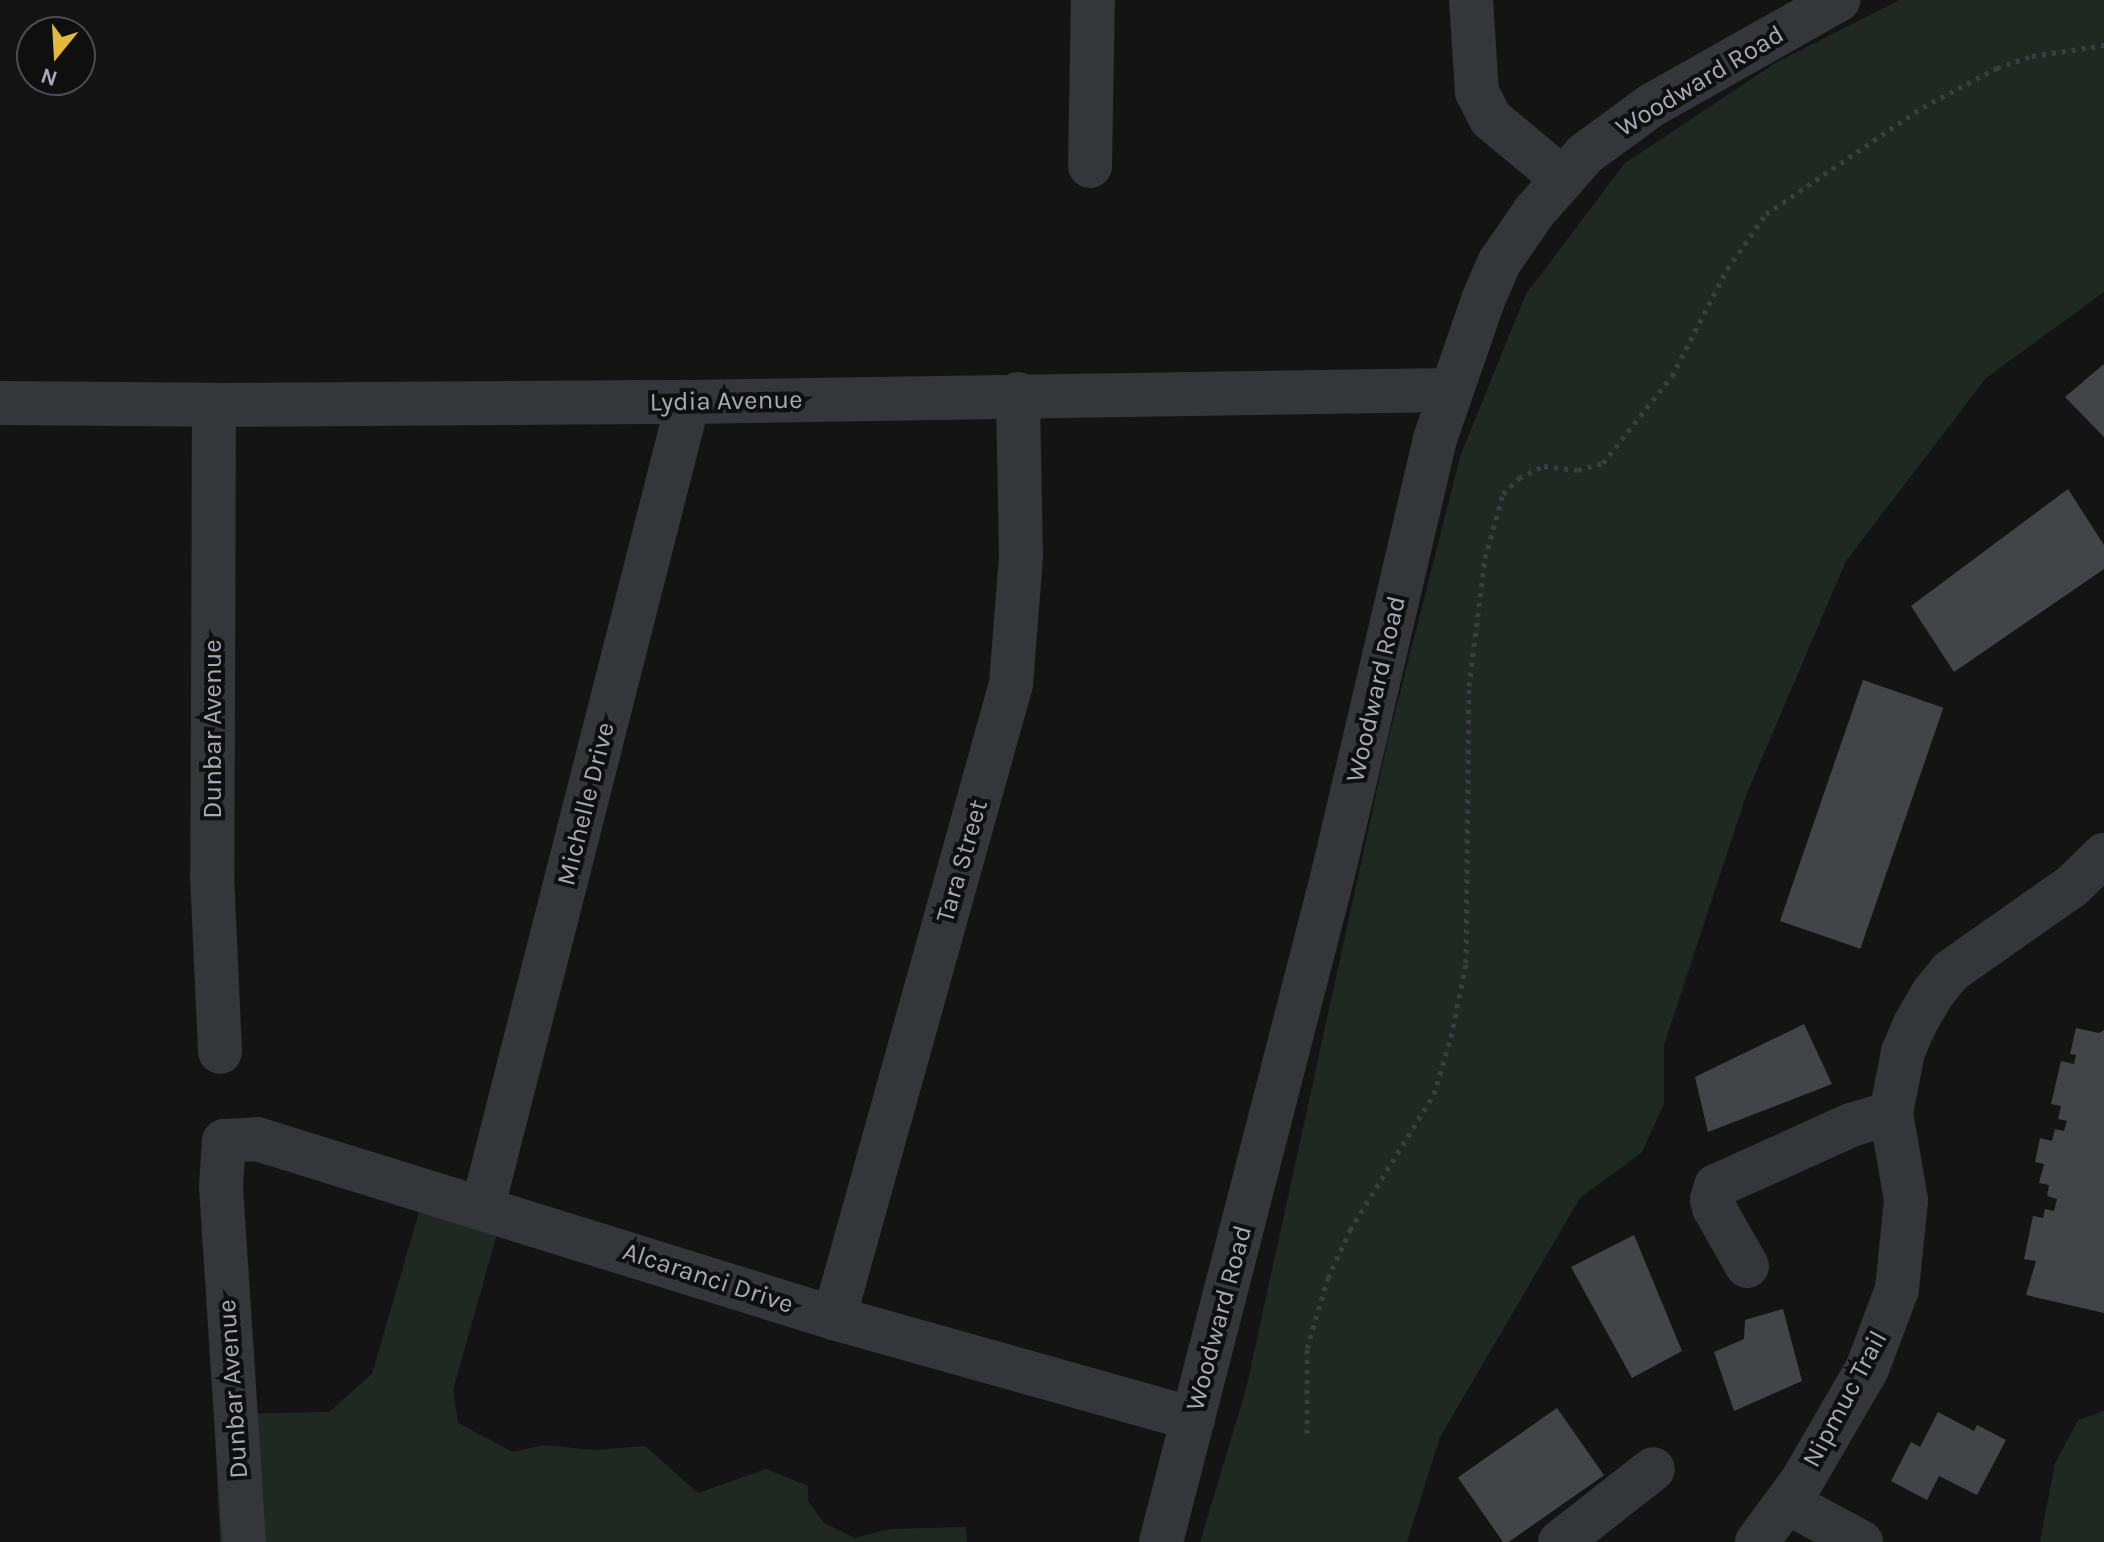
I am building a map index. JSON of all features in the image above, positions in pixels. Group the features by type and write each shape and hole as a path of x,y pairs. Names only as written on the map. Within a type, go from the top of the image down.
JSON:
{"street":[{"path":"1090,166 1093,0"},
{"path":"1471,0 1477,92 1491,119 1563,179"},
{"name":"Woodward Road","path":"1161,1542 1333,874 1435,439 1499,263 1534,212 1585,154 1652,105 1838,0"},
{"name":"Lydia Avenue","path":"0,403 688,402 1018,394 1451,390"},
{"name":"Tara Street","path":"834,1318 1011,684 1021,556 1018,394"},
{"name":"Michelle Drive","path":"483,1206 688,402"},
{"name":"Dunbar Avenue","path":"214,405 212,875 220,1052"},
{"name":"Nipmuc Trail","path":"1757,1542 1788,1503 1867,1369 1897,1289 1906,1200 1891,1113 1903,1052 1933,993 1951,971 2060,895 2103,860"},
{"path":"1747,1266 1714,1208 1712,1199 1716,1186 1851,1125 1891,1113"},
{"name":"Alcaranci Drive","path":"224,1141 257,1139 483,1206 834,1318 1193,1419"},
{"name":"Dunbar Avenue","path":"224,1141 221,1186 244,1542"},
{"path":"1560,1542 1653,1469"},
{"path":"1788,1503 1861,1542"}],"path":[{"path":"1307,1433 1307,1348 1328,1278 1350,1230 1434,1094 1451,1037 1466,963 1469,686 1485,558 1503,494 1519,478 1544,466 1578,470 1603,463 1672,376 1727,269 1766,214 1923,107 1997,68 2032,56 2104,45"}],"shaded area":[{"path":"1900,0 2104,0 2104,292 1986,378 1846,561 1747,793 1664,1045 1664,1104 1642,1152 1580,1198 1440,1437 1407,1542 1200,1542 1246,1389 1387,744 1461,454 1526,294 1625,163 1777,62"},
{"path":"426,1188 504,1209 453,1390 458,1423 513,1452 543,1445 593,1450 645,1446 698,1493 766,1469 808,1486 808,1501 824,1523 855,1538 890,1529 966,1527 967,1542 220,1542 215,1434 218,1414 329,1412 372,1374"},
{"path":"2104,1411 2104,1542 2040,1542 2055,1463 2078,1420"}],"building":[{"path":"2104,364 2104,437 2065,397"},
{"path":"2068,489 2104,545 2104,569 1954,672 1911,606"},
{"path":"1863,680 1943,708 1860,949 1780,921"},
{"path":"1804,1024 1832,1084 1708,1132 1695,1077"},
{"path":"2076,1028 2099,1033 2104,1030 2104,1313 2026,1295 2036,1261 2024,1259 2033,1216 2043,1218 2045,1209 2054,1211 2057,1199 2047,1196 2049,1185 2039,1183 2044,1164 2035,1162 2040,1138 2052,1141 2055,1129 2064,1131 2067,1121 2058,1119 2061,1106 2051,1104 2061,1061 2074,1064 2076,1055 2070,1054"},
{"path":"1634,1235 1682,1351 1632,1378 1571,1267"},
{"path":"1783,1309 1802,1381 1734,1411 1714,1352 1744,1339 1745,1320"},
{"path":"1557,1408 1604,1475 1509,1542 1503,1542 1458,1477"},
{"path":"1938,1412 1974,1431 1977,1425 2006,1440 1977,1495 1939,1476 1927,1500 1891,1481 1911,1442 1920,1447"}]}
